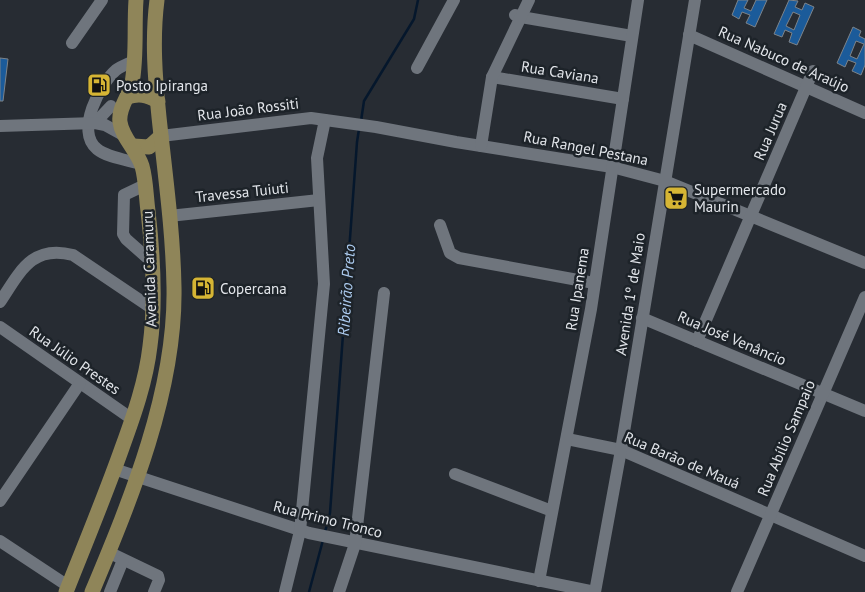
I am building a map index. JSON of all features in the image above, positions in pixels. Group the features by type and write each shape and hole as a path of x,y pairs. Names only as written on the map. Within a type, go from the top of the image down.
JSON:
{"main road":[{"name":"Avenida Caramuru","path":"67,589 132,419 143,386 150,346 153,309 152,262 145,185 141,164 120,122 120,113 132,85 134,61 133,2"},
{"name":"Avenida Caramuru","path":"92,592 137,477 162,393 172,342 174,287 155,63 157,7"},
{"path":"127,97 144,94 158,101"},
{"path":"129,141 149,147 161,136"}],"street":[{"path":"72,43 102,0"},
{"path":"417,68 454,0"},
{"path":"481,146 492,77 518,16 529,0"},
{"name":"Rua Ipanema","path":"539,581 567,439 594,283 638,0"},
{"name":"Avenida 1º de Maio","path":"595,592 621,450 695,0"},
{"path":"133,2 157,7"},
{"path":"518,16 632,36"},
{"name":"Rua Nabuco de Araújo","path":"689,35 865,113"},
{"path":"134,61 118,69 105,82 100,92 90,139 96,148 102,152 141,164"},
{"name":"Rua Jurua","path":"697,341 813,71"},
{"name":"Rua Caviana","path":"492,77 623,99"},
{"path":"92,123 111,106"},
{"name":"Rua João Rossiti","path":"161,136 311,118 376,127"},
{"path":"285,592 304,532 324,284 317,158 325,120"},
{"path":"0,126 92,123 105,125 129,141"},
{"name":"Rua Rangel Pestana","path":"376,127 612,167 665,181 865,262"},
{"path":"145,185 124,195 123,234 130,243 152,262"},
{"name":"Travessa Tuiuti","path":"169,216 319,200"},
{"path":"440,225 450,253 459,258 594,283"},
{"path":"0,302 27,265 47,252 61,252 73,255 153,309"},
{"path":"339,592 354,544 384,292"},
{"name":"Rua Abílio Sampaio","path":"737,592 865,297"},
{"name":"Rua José Venâncio","path":"642,318 865,411"},
{"name":"Rua Júlio Prestes","path":"0,327 132,419"},
{"path":"0,500 80,383"},
{"name":"Rua Barão de Mauá","path":"567,439 621,450 865,556"},
{"name":"Rua Primo Tronco","path":"114,470 304,532 354,544 595,592"},
{"path":"455,474 552,511"},
{"path":"0,540 67,589"},
{"path":"108,552 158,576 159,580 154,592"},
{"path":"110,592 124,560"}],"building":[{"path":"738,0 748,0 744,8 751,11 756,0 767,0 755,27 746,23 750,15 742,12 739,19 732,15"},
{"path":"789,0 798,1 795,7 802,10 805,3 814,7 797,45 789,42 792,33 785,30 782,37 774,34","holes":["793,12 800,15 794,30 786,26"]},
{"path":"853,27 861,31 859,36 865,39 865,65 861,75 852,71 856,63 848,60 845,67 837,63","holes":["856,41 864,44 857,59 850,56"]},
{"path":"0,58 8,59 3,101 0,101"}],"waterway":[{"name":"Ribeirão Preto","path":"361,121 364,101 414,19 418,0"},
{"name":"Ribeirão Preto","path":"325,532 330,513 359,129"},
{"name":"Ribeirão Preto","path":"309,592 323,540"}],"place":[{"name":"Posto Ipiranga","path":"99,85"},
{"name":"Supermercado Maurin","path":"676,198"},
{"name":"Copercana","path":"203,288"}]}
